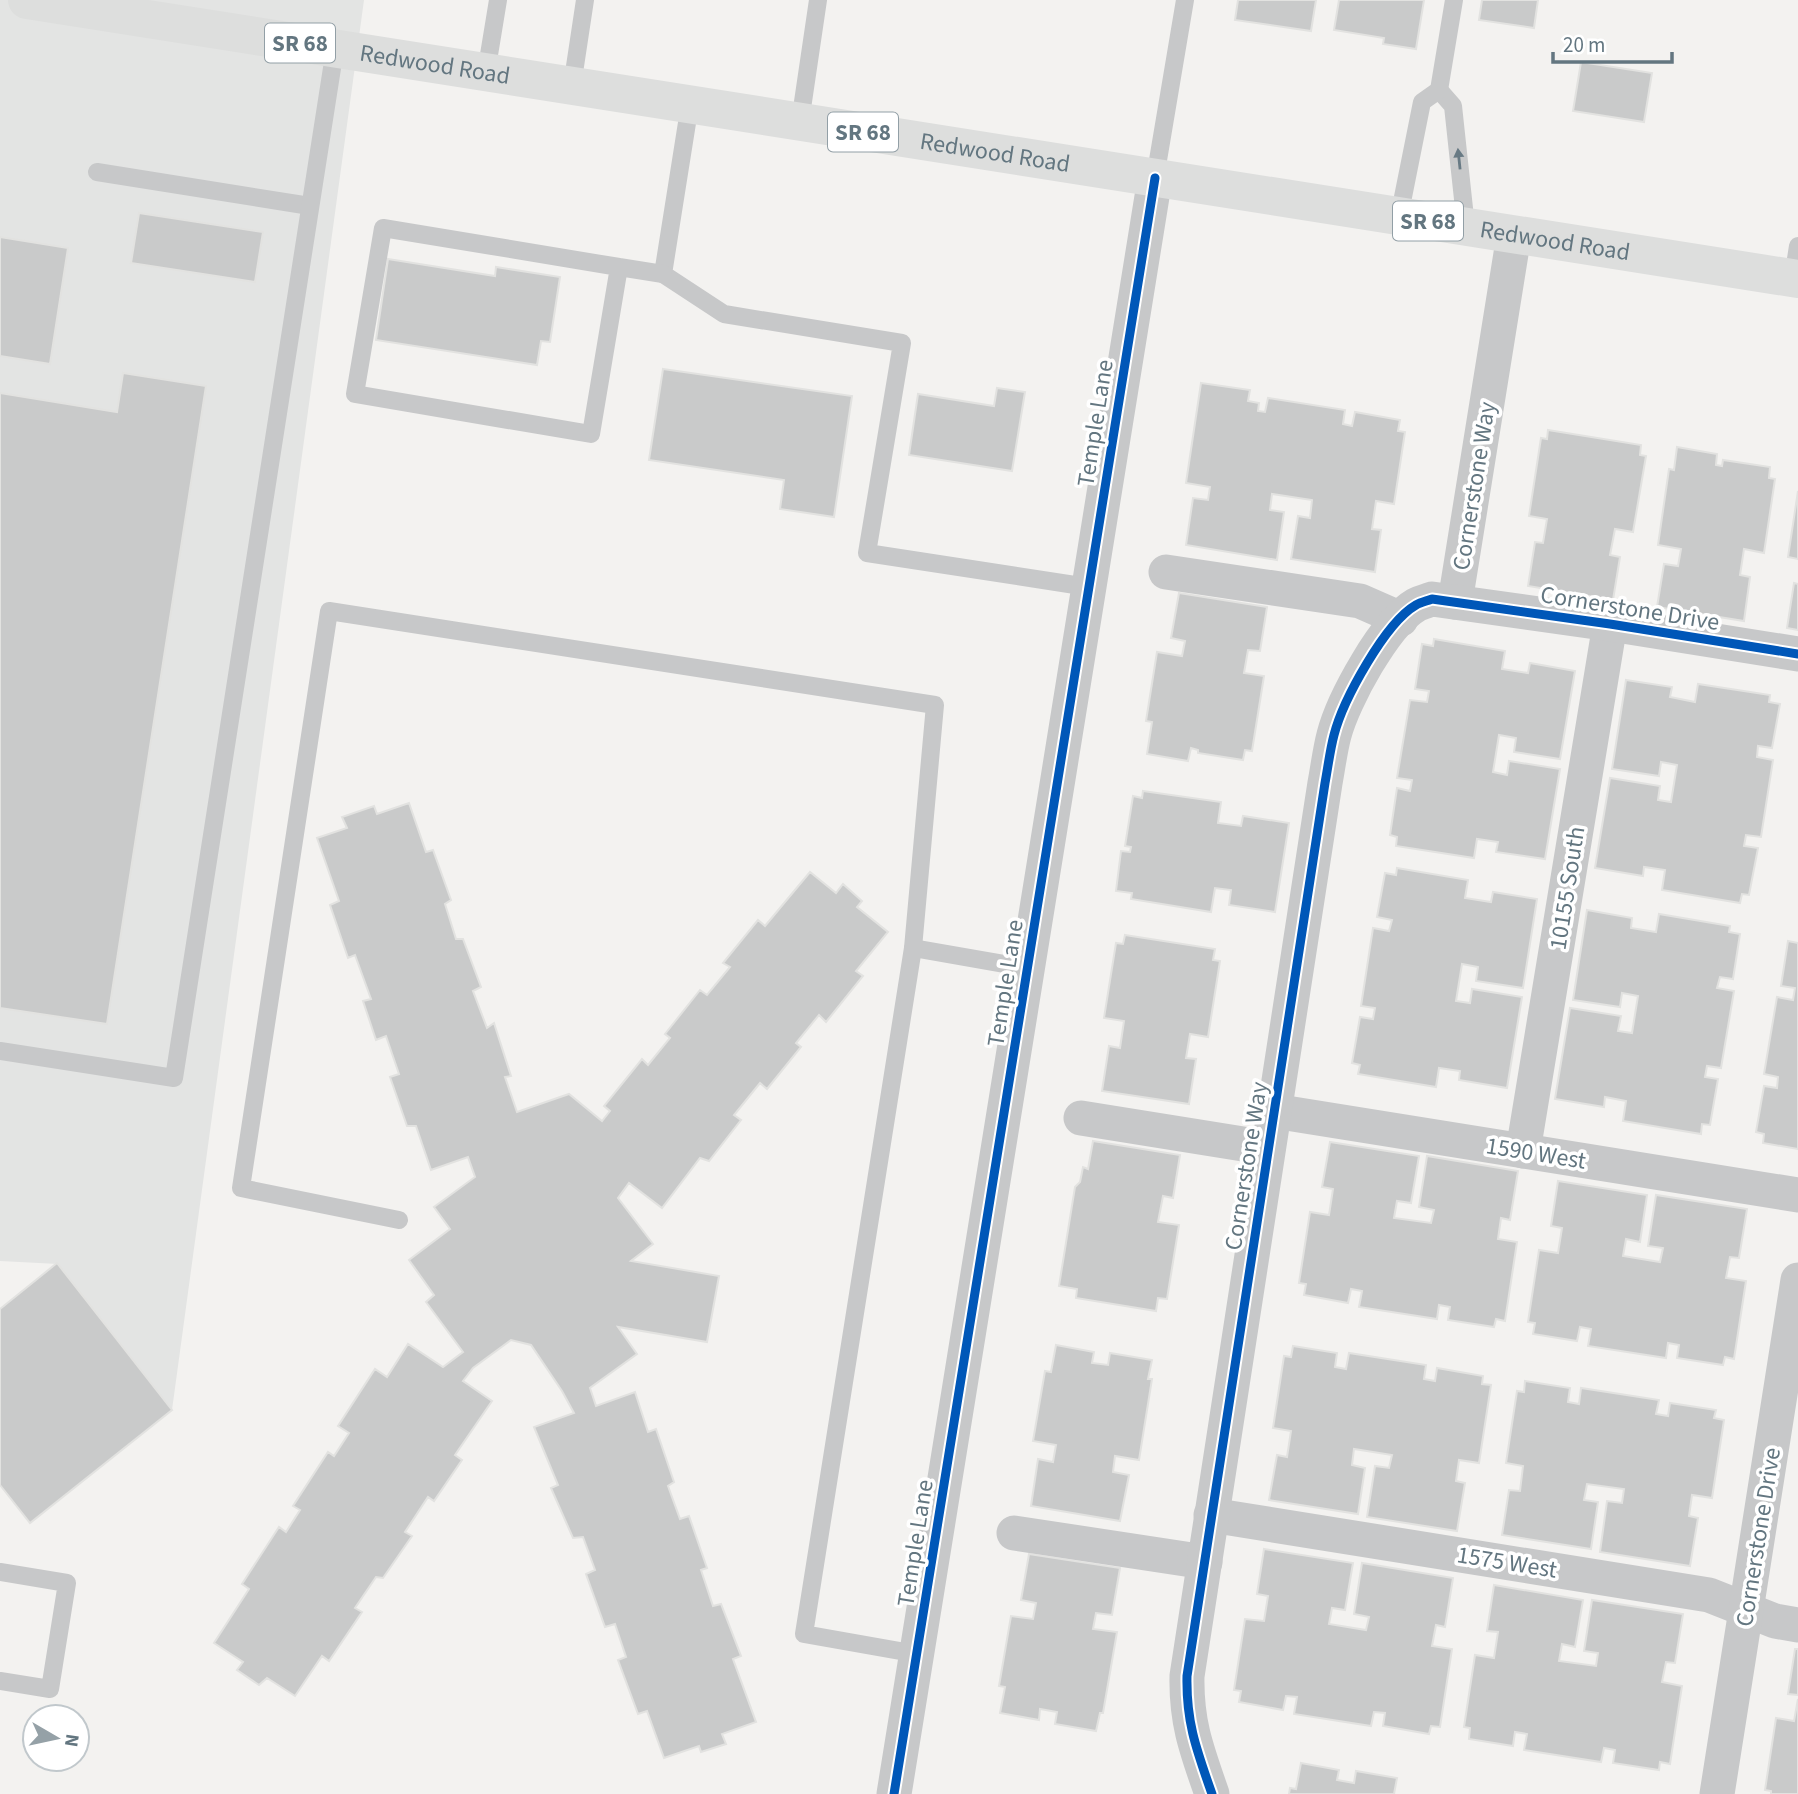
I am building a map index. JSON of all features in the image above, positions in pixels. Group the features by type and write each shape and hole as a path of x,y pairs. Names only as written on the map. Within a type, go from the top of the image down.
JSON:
{"main road":[{"name":"Redwood Road","path":"43,1 1514,235 1796,268"}],"street":[{"name":"Temple Lane","path":"894,1794 1155,178"},
{"name":"Cornerstone Way","path":"1212,1794 1191,1733 1186,1704 1186,1676 1334,733 1353,688 1374,651 1401,619 1416,605 1432,599 1455,601 1514,235"},
{"path":"1166,572 1360,601 1401,619"},
{"name":"Cornerstone Drive","path":"1455,601 1798,654"},
{"name":"10155 South","path":"1523,1152 1610,624"},
{"name":"1590 West","path":"1274,1111 1798,1195"},
{"path":"1081,1118 1268,1148"},
{"name":"Cornerstone Drive","path":"1717,1794 1798,1280"},
{"name":"1575 West","path":"1212,1515 1709,1595 1775,1621 1798,1625"},
{"path":"1014,1533 1205,1562"}],"lane":[{"path":"486,73 498,0"},
{"path":"572,86 585,0"},
{"path":"800,122 818,0"},
{"path":"1155,178 1185,0"},
{"path":"1399,217 1422,102 1439,90 1454,0"},
{"path":"0,1051 174,1078 335,49"},
{"path":"1439,90 1453,106 1466,227"},
{"path":"663,274 690,104"},
{"path":"97,172 310,206"},
{"path":"619,267 591,434 355,394 383,228 663,274 724,314 902,343 867,553 1088,587"},
{"path":"399,1220 241,1188 329,611 935,705 913,948 804,1634 917,1654"},
{"path":"913,948 1027,968"},
{"path":"0,1572 67,1583 50,1689 0,1681"}],"shaded area":[{"path":"0,0 364,0 172,1410 58,1264 0,1261"}],"building":[{"path":"1238,0 1316,0 1311,31 1235,20"},
{"path":"1339,0 1424,0 1416,49 1383,44 1384,38 1334,30"},
{"path":"1482,0 1538,0 1534,28 1479,20"},
{"path":"1581,62 1652,73 1644,122 1573,111"},
{"path":"139,213 263,232 255,282 131,263"},
{"path":"0,237 68,248 50,364 0,356"},
{"path":"388,259 495,276 496,267 560,277 550,342 541,341 537,365 376,340"},
{"path":"663,369 852,396 834,517 780,509 784,480 649,460"},
{"path":"123,373 206,386 107,1024 0,1008 0,393 117,412"},
{"path":"1201,383 1250,390 1248,401 1259,403 1258,411 1265,412 1268,398 1345,410 1343,424 1352,426 1355,412 1400,420 1398,431 1405,432 1394,504 1376,501 1372,529 1381,530 1375,572 1291,559 1298,516 1310,518 1312,500 1272,494 1270,510 1284,512 1277,560 1186,545 1193,498 1208,500 1210,487 1186,483"},
{"path":"997,388 1025,392 1012,471 909,455 918,394 994,406"},
{"path":"1548,430 1641,445 1640,455 1646,456 1633,532 1615,529 1610,555 1620,557 1613,600 1528,586 1535,542 1543,543 1547,519 1529,516 1541,438 1547,439"},
{"path":"1677,447 1717,454 1716,465 1722,466 1723,460 1770,467 1769,478 1775,479 1764,553 1744,549 1740,575 1750,577 1744,621 1657,607 1664,564 1678,566 1681,549 1658,545 1669,469 1674,470"},
{"path":"1798,491 1798,559 1788,557"},
{"path":"1794,583 1798,584 1798,630 1787,628"},
{"path":"1179,593 1267,607 1260,651 1248,650 1244,673 1264,676 1252,751 1245,750 1243,760 1198,753 1198,750 1191,748 1188,761 1147,754 1152,722 1146,721 1157,652 1182,656 1185,641 1171,638"},
{"path":"1434,639 1505,651 1502,669 1528,673 1530,663 1575,671 1560,759 1514,752 1516,738 1499,735 1493,772 1507,775 1509,761 1560,769 1545,859 1496,852 1498,842 1477,839 1474,858 1396,846 1397,837 1390,835 1397,788 1410,791 1412,780 1397,778 1410,700 1427,702 1429,691 1415,689 1422,644 1433,646"},
{"path":"1626,680 1672,687 1670,697 1695,702 1698,684 1770,695 1769,702 1780,704 1772,748 1758,746 1757,757 1773,760 1761,837 1746,835 1744,846 1758,848 1749,895 1742,894 1740,903 1662,890 1665,870 1644,867 1643,876 1595,868 1610,778 1660,786 1658,800 1671,802 1677,765 1661,762 1659,776 1612,769"},
{"path":"1143,791 1221,802 1218,823 1241,826 1243,816 1289,823 1275,912 1229,905 1231,890 1215,888 1211,912 1131,899 1132,893 1116,891 1121,851 1130,852 1131,847 1125,846 1133,796 1142,798"},
{"path":"409,803 426,852 433,850 451,900 445,904 456,939 463,939 481,987 473,991 487,1028 494,1023 511,1076 505,1077 517,1112 569,1094 602,1121 610,1111 604,1106 642,1059 648,1065 670,1038 665,1034 700,990 707,995 730,967 723,963 758,920 765,926 810,872 836,893 843,884 862,901 857,907 888,932 856,971 863,976 826,1022 819,1015 796,1043 801,1047 767,1089 760,1083 734,1115 741,1120 709,1161 700,1158 662,1208 629,1183 618,1198 653,1244 631,1261 719,1276 707,1342 618,1327 637,1354 590,1388 596,1406 635,1392 648,1432 656,1429 674,1482 668,1486 680,1519 689,1516 707,1568 701,1570 713,1606 721,1604 741,1656 733,1659 756,1722 722,1734 726,1744 701,1752 699,1746 664,1758 647,1711 638,1714 618,1660 626,1657 615,1624 605,1627 586,1574 595,1570 583,1537 573,1538 551,1488 558,1485 534,1427 574,1413 531,1345 511,1340 473,1368 463,1381 492,1401 455,1455 462,1460 434,1501 428,1497 405,1532 412,1536 383,1578 376,1577 355,1608 362,1612 329,1661 322,1656 295,1696 267,1678 259,1685 237,1670 243,1662 214,1643 249,1589 242,1584 279,1527 286,1532 300,1510 293,1506 328,1452 334,1456 349,1433 338,1426 375,1369 387,1377 408,1344 443,1367 463,1352 426,1302 434,1295 409,1260 450,1229 434,1207 475,1177 468,1157 431,1170 416,1126 407,1126 390,1077 399,1074 386,1036 376,1040 363,1001 371,999 355,955 348,958 330,905 339,901 317,838 347,828 342,817 374,806 377,814"},
{"path":"1397,868 1468,880 1465,898 1491,902 1493,892 1537,899 1523,988 1476,981 1478,967 1462,964 1456,1001 1470,1003 1472,989 1522,997 1507,1088 1459,1080 1460,1071 1439,1068 1436,1087 1358,1074 1360,1065 1352,1063 1360,1017 1373,1019 1375,1008 1361,1006 1373,928 1389,931 1392,920 1377,917 1385,873 1396,875"},
{"path":"1587,910 1632,918 1631,928 1656,932 1659,914 1730,926 1729,932 1740,934 1733,979 1720,977 1717,988 1734,991 1721,1068 1707,1066 1705,1077 1718,1079 1710,1125 1702,1124 1701,1134 1623,1121 1626,1101 1605,1097 1604,1107 1555,1099 1570,1008 1621,1016 1618,1031 1632,1033 1638,996 1622,993 1620,1007 1573,1000"},
{"path":"1125,935 1215,949 1213,960 1220,961 1208,1037 1190,1034 1186,1058 1196,1059 1189,1104 1102,1091 1109,1046 1120,1048 1124,1021 1104,1018 1116,943 1123,944"},
{"path":"1788,941 1798,943 1798,1149 1763,1143 1764,1134 1756,1132 1764,1086 1777,1088 1778,1077 1764,1074 1777,997 1793,1000 1795,988 1781,986"},
{"path":"1093,1141 1180,1155 1173,1198 1163,1196 1158,1222 1179,1225 1167,1299 1158,1298 1156,1311 1076,1298 1077,1289 1059,1286 1075,1187 1080,1182 1083,1167 1088,1169"},
{"path":"1330,1142 1419,1156 1411,1203 1397,1201 1394,1218 1431,1223 1434,1210 1419,1207 1427,1156 1518,1171 1510,1220 1501,1218 1498,1239 1517,1242 1505,1321 1496,1319 1494,1327 1448,1320 1450,1307 1439,1305 1437,1319 1359,1307 1362,1291 1351,1289 1348,1303 1304,1295 1306,1284 1299,1283 1310,1212 1329,1215 1333,1189 1322,1187"},
{"path":"1558,1181 1647,1195 1640,1242 1626,1239 1623,1256 1660,1262 1663,1248 1648,1246 1656,1195 1747,1209 1739,1258 1730,1257 1726,1278 1746,1281 1734,1359 1725,1357 1723,1365 1677,1358 1679,1345 1668,1343 1666,1358 1588,1346 1591,1329 1580,1327 1577,1341 1533,1334 1535,1323 1528,1322 1539,1250 1558,1253 1562,1228 1551,1226"},
{"path":"57,1263 172,1410 30,1523 0,1485 0,1309"},
{"path":"1056,1345 1094,1352 1092,1363 1108,1365 1110,1353 1152,1360 1148,1379 1152,1379 1139,1460 1115,1456 1113,1472 1129,1475 1120,1521 1031,1506 1038,1459 1053,1462 1056,1445 1033,1441 1045,1371 1051,1372"},
{"path":"1293,1346 1337,1353 1335,1367 1346,1369 1349,1353 1426,1365 1424,1379 1435,1381 1437,1368 1483,1376 1482,1384 1491,1385 1479,1463 1459,1460 1456,1481 1465,1483 1457,1531 1367,1517 1375,1466 1389,1468 1392,1455 1354,1449 1352,1465 1365,1468 1358,1514 1269,1500 1277,1455 1287,1457 1291,1431 1273,1428 1284,1356 1291,1357"},
{"path":"1525,1381 1570,1388 1568,1402 1579,1404 1581,1388 1659,1400 1656,1414 1668,1416 1670,1403 1716,1410 1714,1418 1724,1420 1712,1498 1692,1495 1689,1516 1698,1518 1690,1566 1600,1552 1607,1501 1622,1503 1624,1489 1587,1484 1584,1500 1598,1502 1591,1549 1502,1535 1509,1490 1520,1491 1523,1466 1506,1463 1517,1391 1524,1392"},
{"path":"1264,1549 1353,1563 1345,1610 1332,1608 1329,1624 1366,1630 1369,1617 1354,1614 1362,1563 1453,1578 1445,1627 1436,1625 1432,1646 1452,1649 1440,1727 1431,1726 1429,1734 1383,1726 1385,1713 1374,1712 1371,1726 1294,1714 1297,1697 1286,1696 1283,1710 1239,1702 1241,1691 1234,1690 1245,1619 1264,1621 1268,1596 1257,1594"},
{"path":"1029,1554 1120,1568 1112,1615 1096,1613 1093,1629 1117,1632 1103,1713 1100,1713 1096,1731 1055,1724 1057,1712 1040,1709 1039,1720 1000,1713 1005,1687 999,1686 1011,1616 1033,1619 1036,1603 1021,1600"},
{"path":"1494,1585 1583,1600 1575,1647 1562,1644 1559,1661 1596,1666 1598,1653 1584,1651 1592,1600 1683,1614 1675,1663 1666,1662 1662,1682 1682,1686 1670,1764 1660,1762 1659,1770 1613,1763 1615,1750 1604,1748 1601,1762 1524,1750 1527,1734 1515,1732 1513,1746 1469,1739 1470,1728 1464,1727 1475,1655 1494,1658 1498,1632 1487,1631"},
{"path":"1795,1649 1798,1649 1798,1695 1788,1694"},
{"path":"1798,1699 1798,1794 1771,1794 1771,1791 1765,1790 1776,1718 1794,1721"},
{"path":"1301,1763 1339,1770 1337,1780 1354,1783 1356,1771 1397,1778 1394,1794 1289,1794 1290,1788 1296,1789"}],"cycle path":[{"path":"894,1794 1155,178"},
{"path":"1212,1794 1191,1723 1187,1676 1329,759 1346,702 1391,628 1416,605 1432,599 1798,654"}]}
